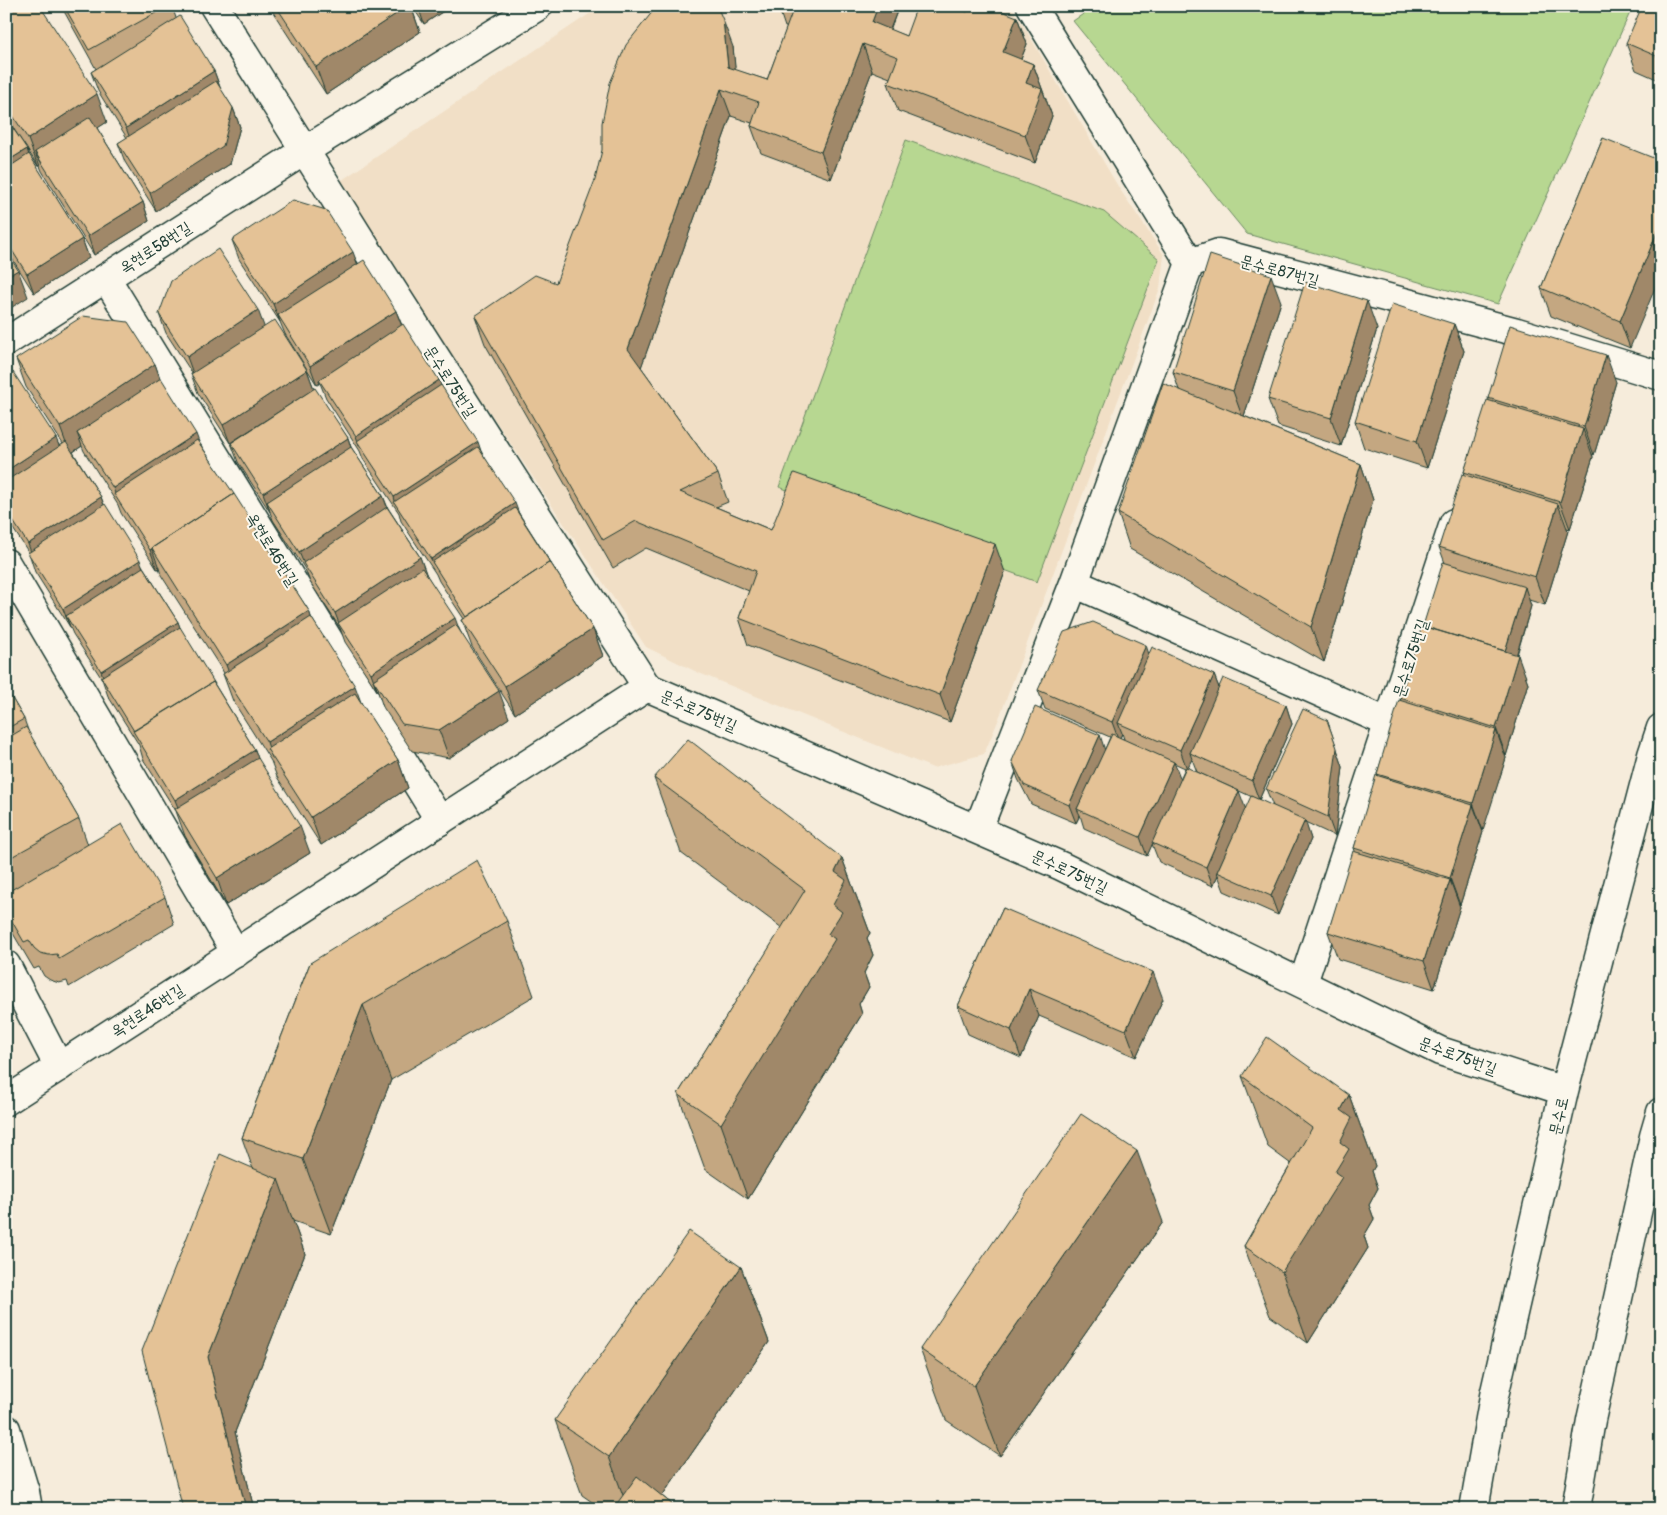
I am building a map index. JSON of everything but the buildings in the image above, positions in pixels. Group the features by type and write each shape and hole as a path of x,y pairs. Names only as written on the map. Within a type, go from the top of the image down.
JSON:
{"street":[{"path":"214,6 304,151"},
{"name":"옥현로58번길","path":"6,342 304,151 538,6"},
{"path":"978,830 1074,584 1190,263 1030,6"},
{"name":"문수로75번길","path":"304,151 647,687 1061,866 1440,1051 1564,1091"},
{"name":"문수로87번길","path":"1190,263 1218,254 1517,332 1661,376"},
{"name":"옥현로46번길","path":"106,278 440,820"},
{"path":"1508,360 1517,332"},
{"name":"문수로75번길","path":"1303,984 1462,500"},
{"path":"6,563 236,954"},
{"path":"1074,584 1389,723"},
{"name":"옥현로46번길","path":"6,1101 647,687"},
{"name":"문수로","path":"1474,1509 1494,1396 1564,1091 1652,755 1661,728"},
{"path":"6,965 59,1067"},
{"path":"1576,1509 1593,1410 1661,1112"},
{"path":"6,1429 20,1501"}],"shaded area":[{"path":"601,6 1010,6 1119,188 1164,255 1160,288 984,754 933,768 699,673 646,647 382,250 339,182"}],"green space":[{"path":"1095,6 1633,6 1498,304 1247,234 1073,21"},
{"path":"906,140 1104,212 1159,259 1037,582 779,487"}]}
